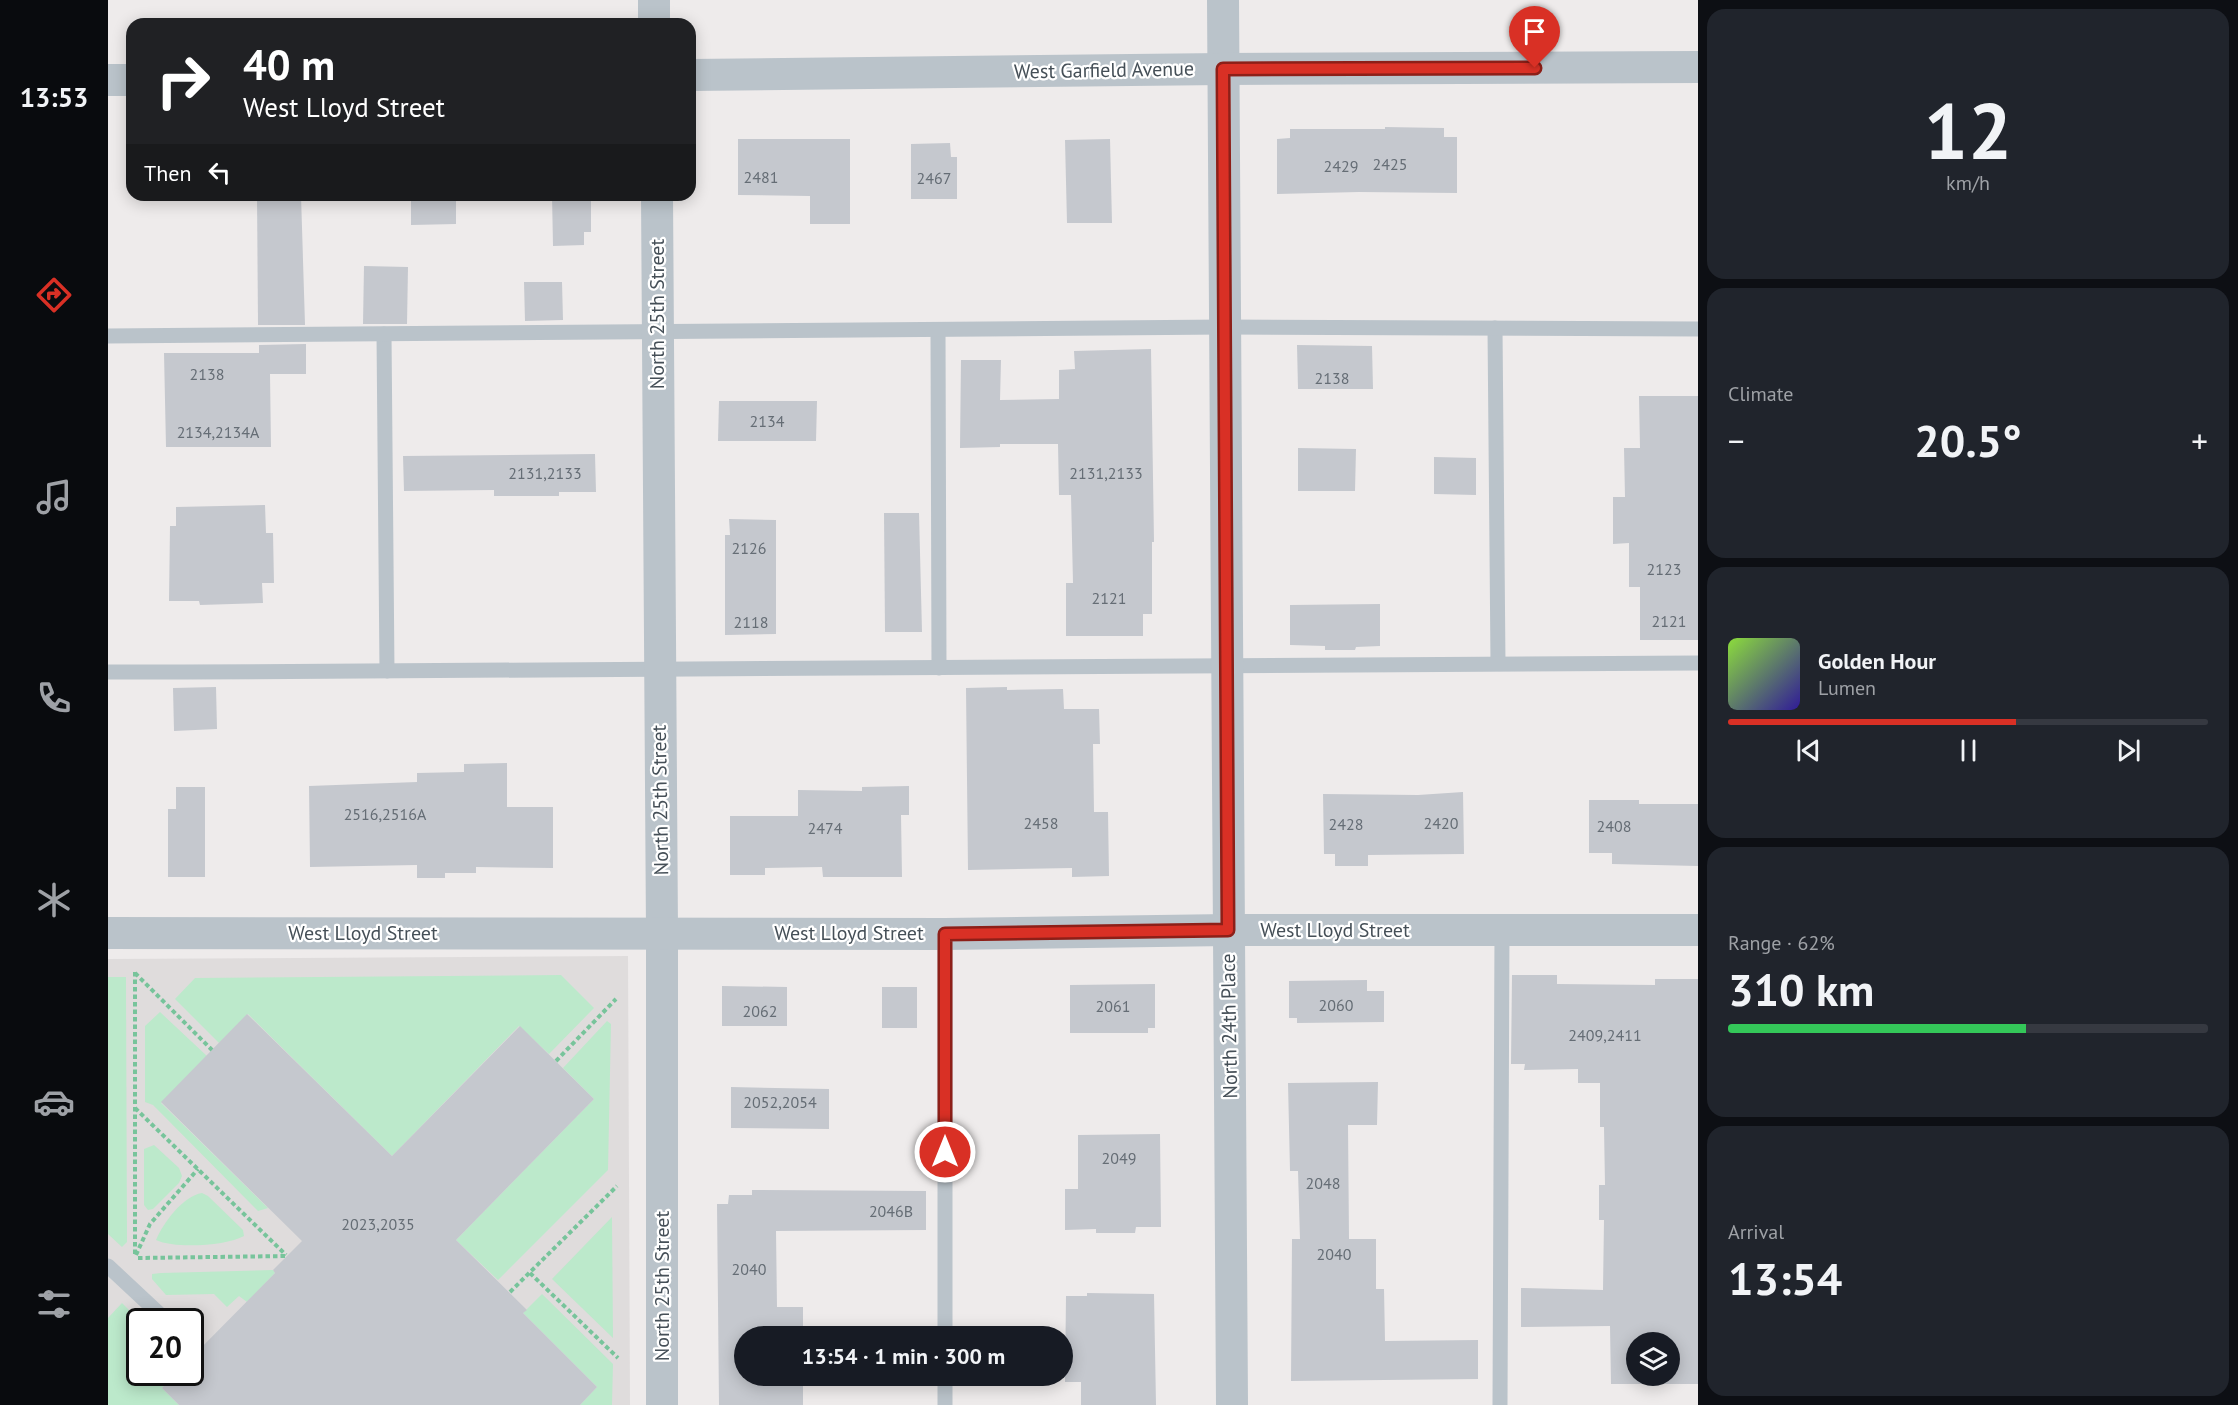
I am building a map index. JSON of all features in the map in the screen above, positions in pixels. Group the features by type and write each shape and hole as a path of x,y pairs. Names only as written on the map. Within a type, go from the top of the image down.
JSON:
{"street":[{"path":"654,0 654,18"},
{"name":"North 24th Place","path":"1222,0 1232,1405"},
{"name":"West Garfield Avenue","path":"696,75 1698,67"},
{"path":"108,80 126,80"},
{"name":"North 25th Street","path":"657,201 662,933 662,1405"},
{"name":"West Lloyd Street","path":"108,933 945,934 1228,930 1698,930"}],"lane":[{"path":"108,336 1225,327 1698,329"},
{"path":"1495,328 1498,663"},
{"path":"939,330 939,668"},
{"path":"384,334 387,671"},
{"path":"108,672 659,672 1227,664 1698,663"},
{"path":"1500,1405 1502,930"},
{"path":"945,934 945,1326"},
{"path":"108,1266 153,1308"},
{"path":"945,1386 945,1405"}],"path":[{"path":"135,1258 135,972 212,1050"},
{"path":"556,1061 616,999"},
{"path":"135,1107 287,1256 135,1258"},
{"path":"135,1258 150,1224 198,1169"},
{"path":"510,1292 617,1186"},
{"path":"530,1273 618,1358"}],"shaded area":[{"path":"628,956 630,1405 108,1405 108,959"}],"green space":[{"path":"561,975 594,1008 549,1054 519,1026 392,1156 248,1014 219,1043 175,999 195,978"},
{"path":"108,977 126,977 127,1242 122,1247 108,1234"},
{"path":"160,1012 207,1056 161,1103 268,1208 258,1211 153,1105 145,1102 145,1026"},
{"path":"607,1021 611,1024 608,1170 498,1280 456,1240 594,1099 563,1068"},
{"path":"154,1145 179,1168 182,1176 179,1183 153,1209 148,1210 144,1205 144,1149"},
{"path":"202,1193 243,1230 244,1236 225,1242 200,1245 175,1245 156,1240 174,1211 188,1199"},
{"path":"612,1217 613,1338 552,1279"},
{"path":"273,1270 275,1273 247,1302 239,1296 227,1307 214,1294 166,1295 152,1279 152,1274 161,1273"},
{"path":"542,1294 613,1364 612,1405 580,1405 597,1387 523,1313"},
{"path":"122,1303 127,1308 126,1386 164,1386 162,1388 179,1405 108,1405 108,1318"}],"building":[{"path":"1385,127 1444,128 1444,137 1457,137 1457,193 1277,194 1277,139 1290,138 1290,129 1385,129"},
{"path":"738,139 850,139 850,224 810,224 810,196 738,195"},
{"path":"1110,139 1112,223 1067,223 1065,140"},
{"path":"950,143 951,157 957,157 957,199 911,199 911,144"},
{"path":"257,201 301,201 305,325 258,325"},
{"path":"411,201 456,201 456,224 411,225"},
{"path":"552,201 591,201 591,232 584,232 584,245 553,246"},
{"path":"364,266 408,267 407,324 363,324"},
{"path":"524,282 562,282 563,320 525,321"},
{"path":"306,344 306,374 270,374 271,447 166,447 164,353 259,353 259,345"},
{"path":"1297,345 1372,346 1373,389 1298,389"},
{"path":"1151,349 1154,542 1152,542 1152,614 1143,614 1143,636 1066,636 1066,583 1073,583 1071,495 1059,495 1058,444 1000,444 1000,447 960,448 961,360 1001,360 1000,400 1059,399 1059,370 1075,369 1074,351"},
{"path":"1639,396 1698,396 1698,640 1640,640 1640,587 1629,587 1629,543 1613,544 1613,497 1625,497 1624,448 1640,448"},
{"path":"719,401 817,401 816,441 718,441"},
{"path":"1298,448 1356,449 1355,491 1298,491"},
{"path":"595,454 596,492 559,492 559,496 494,496 494,490 404,491 403,456"},
{"path":"1434,457 1476,458 1476,495 1434,494"},
{"path":"265,505 266,533 273,533 274,583 262,583 263,603 200,605 199,601 169,601 170,526 176,526 176,507"},
{"path":"884,513 919,513 922,632 885,632"},
{"path":"729,519 776,520 776,634 725,635 725,535 730,535"},
{"path":"1380,604 1380,646 1356,647 1355,650 1325,650 1325,646 1290,645 1290,605"},
{"path":"216,687 217,729 174,731 173,688"},
{"path":"1007,687 1007,690 1063,689 1064,709 1099,709 1100,744 1093,744 1094,812 1108,812 1109,876 1072,877 1072,868 968,870 966,688"},
{"path":"507,763 507,807 553,807 553,868 476,867 476,873 445,873 445,878 417,878 417,865 310,867 309,786 417,782 417,773 464,772 464,764"},
{"path":"909,786 909,815 901,815 902,877 823,877 822,867 765,868 765,875 730,875 730,816 798,816 798,790 862,791 862,787"},
{"path":"176,787 205,787 205,877 168,877 168,809 176,809"},
{"path":"1463,792 1464,854 1368,855 1368,866 1335,866 1335,854 1324,854 1323,794 1418,795"},
{"path":"1589,800 1639,800 1639,804 1698,804 1698,866 1612,864 1612,853 1589,853"},
{"path":"1512,975 1557,975 1557,984 1655,985 1655,979 1698,979 1698,1384 1680,1384 1680,1332 1626,1332 1626,1384 1611,1384 1610,1326 1521,1327 1521,1288 1603,1290 1604,1220 1599,1220 1599,1185 1605,1185 1604,1127 1600,1127 1600,1083 1578,1083 1578,1069 1524,1070 1525,1064 1511,1064"},
{"path":"1367,980 1367,991 1384,991 1384,1022 1297,1023 1297,1018 1289,1018 1289,981"},
{"path":"1155,984 1155,1028 1148,1028 1148,1033 1070,1033 1070,985"},
{"path":"722,986 787,987 787,1026 722,1026"},
{"path":"882,987 917,987 917,1028 882,1028"},
{"path":"247,1014 392,1156 520,1026 594,1099 456,1240 527,1310 523,1313 597,1387 580,1405 179,1405 162,1388 164,1386 204,1386 204,1345 275,1273 273,1270 302,1241 161,1102"},
{"path":"1378,1082 1377,1125 1348,1125 1349,1239 1376,1239 1376,1289 1384,1289 1385,1341 1478,1340 1478,1379 1291,1381 1292,1239 1300,1239 1298,1171 1290,1171 1288,1083"},
{"path":"731,1087 829,1089 829,1129 731,1128"},
{"path":"1160,1134 1161,1227 1136,1227 1135,1233 1096,1233 1096,1229 1065,1230 1065,1189 1078,1189 1078,1135"},
{"path":"752,1190 926,1191 926,1230 776,1231 777,1307 803,1307 803,1326 734,1326 734,1386 803,1386 803,1405 719,1405 717,1204 728,1204 729,1195 752,1195"},
{"path":"1087,1293 1154,1294 1156,1405 1081,1405 1081,1382 1073,1382 1073,1326 1066,1326 1066,1296 1087,1296"}],"route":[{"path":"945,1152 945,934 1228,930 1223,69 1535,68"}]}
